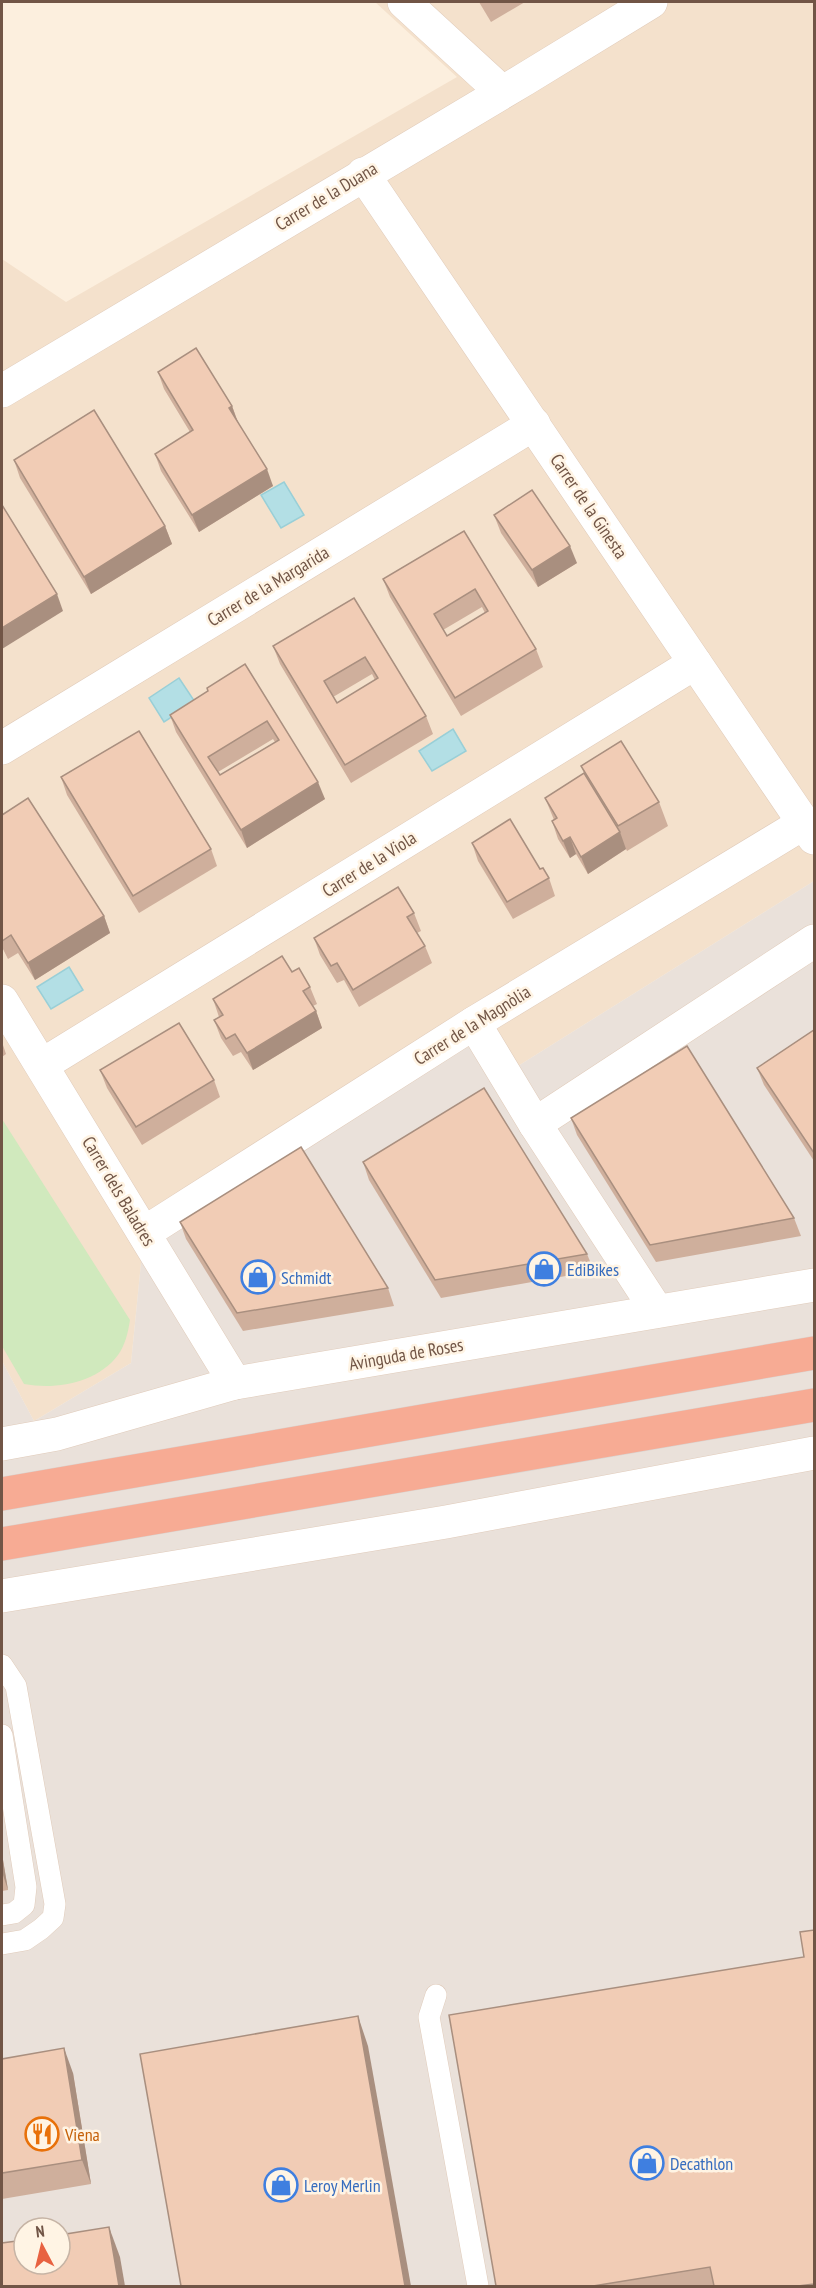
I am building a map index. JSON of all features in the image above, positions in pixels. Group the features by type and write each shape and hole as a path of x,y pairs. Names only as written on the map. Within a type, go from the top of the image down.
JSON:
{"highway":[{"path":"2,1494 814,1353"},
{"path":"2,1544 814,1404"}],"street":[{"path":"404,2 502,92"},
{"name":"Carrer de la Duana","path":"2,391 651,2"},
{"name":"Carrer de la Ginesta","path":"363,174 809,831"},
{"name":"Carrer de la Margarida","path":"2,748 534,424"},
{"name":"Carrer de la Viola","path":"42,1065 695,663"},
{"name":"Carrer de la Magnòlia","path":"144,1233 474,1023 809,831"},
{"path":"535,1124 814,941"},
{"name":"Carrer dels Baladres","path":"2,1001 235,1383"},
{"path":"474,1023 535,1124 657,1311"},
{"name":"Avinguda de Roses","path":"2,1444 57,1434 235,1383 814,1285"},
{"path":"2,1596 447,1522 814,1453"}],"lane":[{"path":"2,1665 16,1686 55,1904 52,1918 41,1929 25,1940 2,1944"},
{"path":"2,1735 26,1887 24,1905 14,1913 2,1915"},
{"path":"436,1995 429,2017 478,2286"}],"shaded area":[{"path":"375,2 814,2 814,881 505,1074 144,1233 131,1363 34,1421 2,1361 2,259 66,302 457,77"},
{"path":"814,881 814,2286 2,2286 2,1361 34,1421 131,1363 144,1233 474,1023 505,1074"}],"green space":[{"path":"2,1119 130,1320 126,1339 118,1355 99,1372 75,1382 49,1386 24,1384 2,1346"}],"water":[{"path":"284,482 304,515 281,528 261,495"},
{"path":"179,678 195,702 164,722 149,698"},
{"path":"453,729 466,751 432,771 419,751"},
{"path":"69,967 83,990 51,1009 37,987"}],"building":[{"path":"196,348 232,406 229,408 267,469 192,515 155,454 193,430 158,372"},
{"path":"94,410 165,526 84,577 14,460"},
{"path":"532,490 570,546 532,570 494,515"},
{"path":"2,505 57,594 2,628"},
{"path":"464,531 536,649 455,698 383,579","holes":["475,589 488,611 447,636 434,614"]},
{"path":"354,598 426,716 345,765 273,646","holes":["365,657 378,678 337,703 324,681"]},
{"path":"245,664 318,782 241,830 170,715 208,691 207,688","holes":["267,721 279,740 220,775 208,757"]},
{"path":"139,731 211,849 133,896 61,777"},
{"path":"621,741 659,802 618,826 581,766"},
{"path":"584,773 620,832 581,857 570,837 563,841 552,821 557,818 545,798"},
{"path":"28,798 104,916 28,963 11,935 2,941 2,815"},
{"path":"510,819 540,869 543,868 549,878 507,902 472,843"},
{"path":"398,887 414,913 407,917 425,946 353,990 337,963 331,966 314,938"},
{"path":"282,956 292,972 299,968 310,987 303,991 316,1011 247,1053 235,1034 226,1039 214,1020 223,1015 213,999"},
{"path":"179,1023 214,1080 136,1127 100,1070"},
{"path":"814,1030 814,1153 757,1068"},
{"path":"687,1046 794,1218 650,1245 571,1118"},
{"path":"484,1088 587,1254 435,1280 363,1162"},
{"path":"301,1147 388,1288 237,1313 180,1222"},
{"name":"Decathlon","path":"814,1930 814,2284 714,2286 710,2267 593,2286 496,2286 449,2015 804,1957 800,1932"},
{"name":"Leroy Merlin","path":"358,2016 405,2286 181,2286 140,2054"},
{"name":"Viena","path":"64,2048 82,2160 2,2173 2,2059"},
{"path":"109,2227 119,2286 2,2286 2,2243 12,2242 12,2276 72,2276 72,2233"}],"place":[{"name":"EdiBikes","path":"544,1269"},
{"name":"Schmidt","path":"258,1277"},
{"name":"Viena","path":"42,2134"},
{"name":"Decathlon","path":"647,2163"},
{"name":"Leroy Merlin","path":"281,2185"}]}
